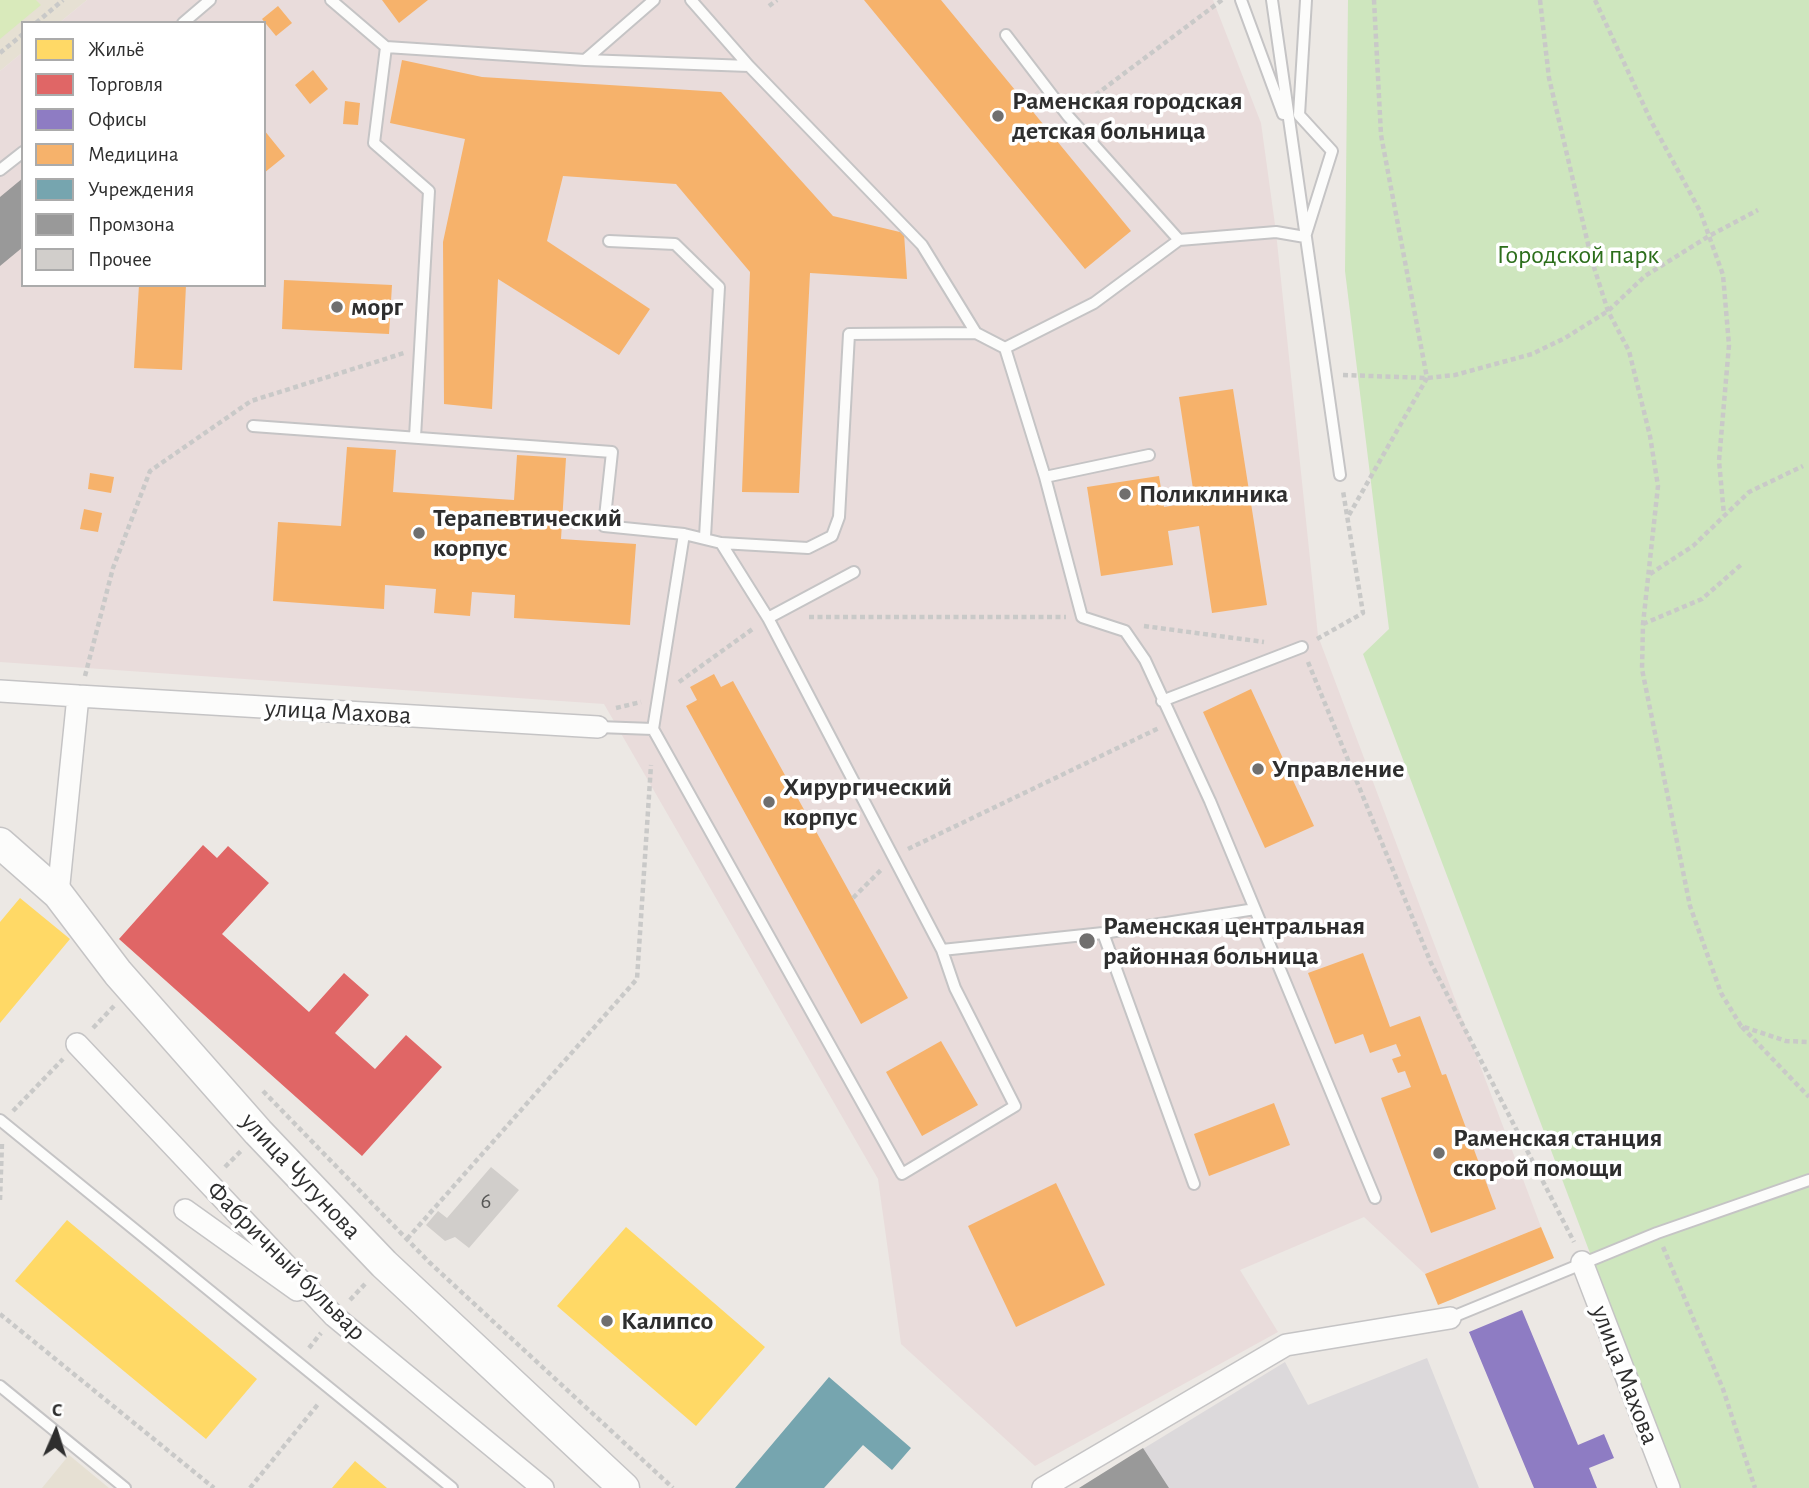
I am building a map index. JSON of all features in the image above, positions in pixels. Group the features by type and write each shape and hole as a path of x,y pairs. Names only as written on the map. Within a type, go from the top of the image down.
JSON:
{"main road":[{"name":"улица Чугунова","path":"0,843 58,894 125,980 267,1142 384,1264 624,1488"}],"street":[{"name":"улица Махова","path":"0,691 78,683 598,727"},
{"path":"58,894 78,683"},
{"name":"Фабричный бульвар","path":"77,1044 334,1317 543,1488"},
{"path":"185,1210 334,1317"},
{"name":"улица Махова","path":"1582,1262 1669,1488"},
{"path":"1044,1488 1286,1345 1450,1318"}],"lane":[{"path":"185,21 210,0"},
{"path":"331,0 386,47 584,60 749,66"},
{"path":"584,60 654,0"},
{"path":"691,0 749,66 922,245 976,333"},
{"path":"1241,0 1290,133"},
{"path":"1272,0 1340,475"},
{"path":"1305,237 1332,151 1299,115 1306,0"},
{"path":"1006,35 1068,116 1179,240"},
{"path":"386,47 374,143 429,191 415,437"},
{"path":"0,170 21,154"},
{"path":"1005,348 1094,303 1179,240 1276,232 1305,237"},
{"path":"609,242 675,244 719,287 705,537"},
{"path":"253,426 612,452 604,526 705,537 721,543 808,548 832,537 839,517 849,334 976,333 1005,348 1045,477 1082,617 1125,631 1145,660 1255,909 1375,1198"},
{"path":"1045,477 1149,455"},
{"path":"684,534 653,729 902,1174 1015,1106 955,988 942,950 894,856 768,618 721,543"},
{"path":"768,618 854,572"},
{"path":"1162,701 1302,647"},
{"path":"598,727 653,729"},
{"path":"942,950 1104,933 1255,909"},
{"path":"1104,933 1194,1184"},
{"path":"1,1121 452,1488"},
{"path":"1450,1318 1657,1233 1809,1180"},
{"path":"0,1386 125,1488"}],"path":[{"path":"38,21 63,0"},
{"path":"769,6 777,0"},
{"path":"1068,116 1222,0"},
{"path":"1349,516 1427,379 1381,135 1374,0"},
{"path":"1540,0 1549,78 1592,261 1608,311 1629,351 1650,436 1658,486 1643,624 1642,669 1690,906 1721,993 1741,1026 1809,1097"},
{"path":"1595,0 1619,56 1700,211 1723,275 1729,345 1719,461 1724,515"},
{"path":"0,53 21,36"},
{"path":"1325,374 1427,379 1455,375 1532,354 1565,338 1608,311 1645,276 1709,236 1758,210"},
{"path":"78,683 113,568 150,471 251,401 420,349"},
{"path":"1649,575 1693,546 1749,492 1803,466"},
{"path":"1136,625 1302,647 1363,613 1349,516 1340,475"},
{"path":"1643,624 1702,599 1743,563"},
{"path":"610,709 658,698 768,618 1082,617"},
{"path":"1302,647 1431,963 1582,1262"},
{"path":"78,683 98,678"},
{"path":"853,898 894,856 1172,721"},
{"path":"407,1240 637,979 653,729"},
{"path":"1741,1026 1786,1041 1809,1041"},
{"path":"255,1083 407,1240 673,1488"},
{"path":"0,1200 1,1121"},
{"path":"1657,1233 1723,1389 1755,1488"},
{"path":"0,1314 214,1488"},
{"path":"297,1362 334,1317"},
{"path":"250,1488 330,1389"}],"shaded area":[{"path":"0,0 87,0 61,21 21,21 21,54 0,71"},
{"name":"Раменская центральная районная больница","path":"87,0 1213,0 1261,123 1276,232 1318,636 1541,1227 1425,1274 1364,1217 1240,1270 1278,1332 1035,1466 901,1344 878,1179 604,704 0,662 0,71 21,54 21,287 266,287 266,21 61,21"},
{"path":"1427,1358 1479,1488 1079,1488 1285,1362 1308,1405"},
{"path":"69,1455 109,1488 42,1488"}],"green space":[{"path":"0,0 36,0 41,5 21,21 0,39"},
{"name":"Городской парк","path":"1348,0 1809,0 1809,1488 1679,1488 1363,654 1389,629 1345,271"}],"building: Жильё":[{"path":"20,898 70,939 0,1023 0,922"},
{"path":"67,1220 257,1379 206,1439 15,1281"},
{"path":"626,1227 765,1347 696,1426 557,1306"},
{"path":"355,1461 387,1488 332,1488"}],"building: Торговля":[{"path":"203,845 217,858 228,846 269,883 222,934 309,1012 344,973 369,995 335,1033 375,1069 406,1035 442,1067 362,1156 119,939"}],"building: Офисы":[{"path":"1522,1310 1578,1445 1604,1434 1614,1458 1589,1468 1597,1488 1534,1488 1469,1332"}],"building: Медицина":[{"path":"382,0 428,0 399,23"},
{"name":"Раменская городская детская больница","path":"864,0 941,0 1131,231 1085,269"},
{"path":"278,6 292,23 276,36 262,19"},
{"path":"402,60 482,77 721,92 833,216 904,233 907,279 810,273 799,493 742,492 750,272 676,184 563,176 547,241 650,309 619,355 498,279 492,409 444,404 443,242 465,139 390,123"},
{"path":"313,70 328,89 310,104 295,85"},
{"path":"345,101 360,103 358,125 343,124"},
{"path":"266,132 285,156 266,171"},
{"name":"морг","path":"284,280 392,285 389,334 282,329"},
{"path":"139,287 186,287 182,370 134,368"},
{"name":"Поликлиника","path":"1233,389 1267,605 1212,613 1199,526 1168,531 1173,565 1101,576 1087,487 1159,476 1164,507 1195,502 1179,397"},
{"name":"Терапевтический корпус","path":"347,447 396,450 393,492 514,500 517,455 566,458 561,539 636,544 630,625 514,618 515,595 472,592 470,616 434,613 436,589 385,585 384,609 273,601 278,522 341,526"},
{"path":"90,473 114,477 111,493 88,489"},
{"path":"84,509 102,513 98,532 80,529"},
{"name":"Хирургический корпус","path":"714,674 721,687 733,681 908,998 861,1024 686,706 697,700 690,687"},
{"name":"Управление","path":"1251,689 1314,826 1265,848 1203,712"},
{"path":"1363,953 1390,1027 1420,1016 1442,1075 1446,1074 1496,1209 1431,1233 1381,1098 1411,1087 1405,1071 1398,1073 1392,1059 1401,1056 1396,1044 1370,1053 1363,1034 1335,1044 1308,973"},
{"path":"941,1041 978,1105 922,1136 886,1072"},
{"path":"1274,1103 1290,1145 1209,1176 1194,1134"},
{"path":"1056,1183 1105,1285 1016,1327 968,1226"},
{"path":"1541,1227 1554,1258 1438,1305 1425,1274"}],"building: Учреждения":[{"path":"829,1377 911,1448 892,1470 863,1445 824,1488 735,1488"}],"building: Промзона":[{"path":"21,180 21,249 0,266 0,197"},
{"path":"1143,1448 1169,1488 1079,1488"}],"building: Прочее":[{"path":"491,1167 519,1190 469,1248 455,1237 445,1241 426,1225 438,1211 447,1218"}],"place":[{"name":"Раменская городская детская больница","path":"998,116"},
{"name":"морг","path":"337,307"},
{"name":"Поликлиника","path":"1125,494"},
{"name":"Терапевтический корпус","path":"419,533"},
{"name":"Управление","path":"1258,769"},
{"name":"Хирургический корпус","path":"769,802"},
{"name":"Раменская центральная районная больница","path":"1087,941"},
{"name":"Раменская станция скорой помощи","path":"1439,1153"},
{"name":"Калипсо","path":"607,1321"}]}
